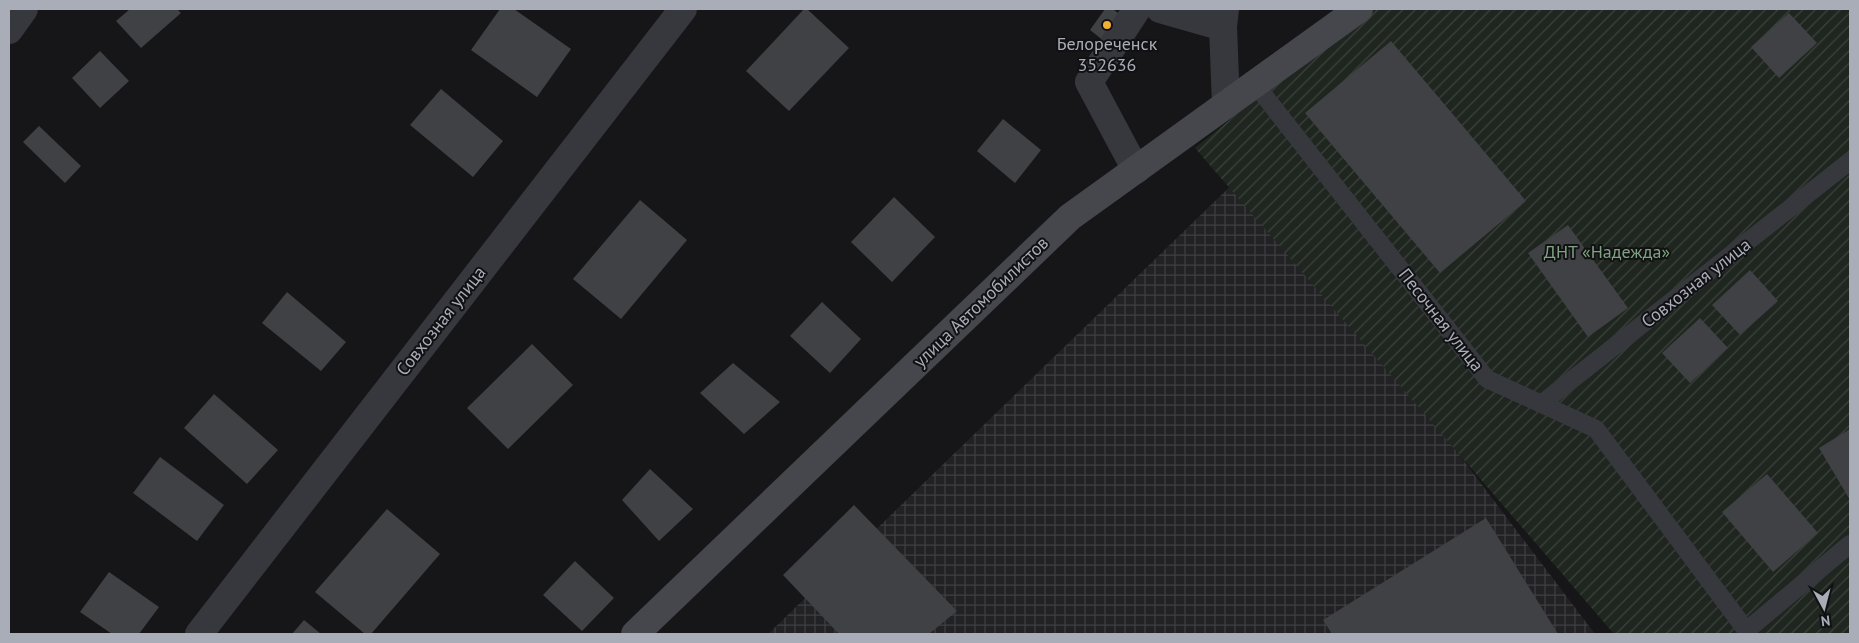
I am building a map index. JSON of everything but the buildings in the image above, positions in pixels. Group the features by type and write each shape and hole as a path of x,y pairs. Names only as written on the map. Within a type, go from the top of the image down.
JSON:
{"street":[{"path":"9,30 24,9"},
{"name":"Совхозная улица","path":"200,634 683,9"},
{"path":"1136,170 1089,82 1137,9"},
{"path":"1160,9 1224,18 1226,105"},
{"name":"улица Автомобилистов","path":"635,634 1070,217 1359,9"}],"lane":[{"name":"Песочная улица","path":"1255,84 1487,379 1596,429 1748,633"},
{"name":"Совхозная улица","path":"1541,404 1850,161"},
{"path":"1748,633 1850,544"}],"shaded area":[{"path":"1245,172 1595,634 768,634"}],"green space":[{"name":"ДНТ «Надежда»","path":"1366,9 1850,9 1850,634 1614,634 1195,148"}],"place":[{"name":"Белореченск 352636","path":"1107,25"}]}
